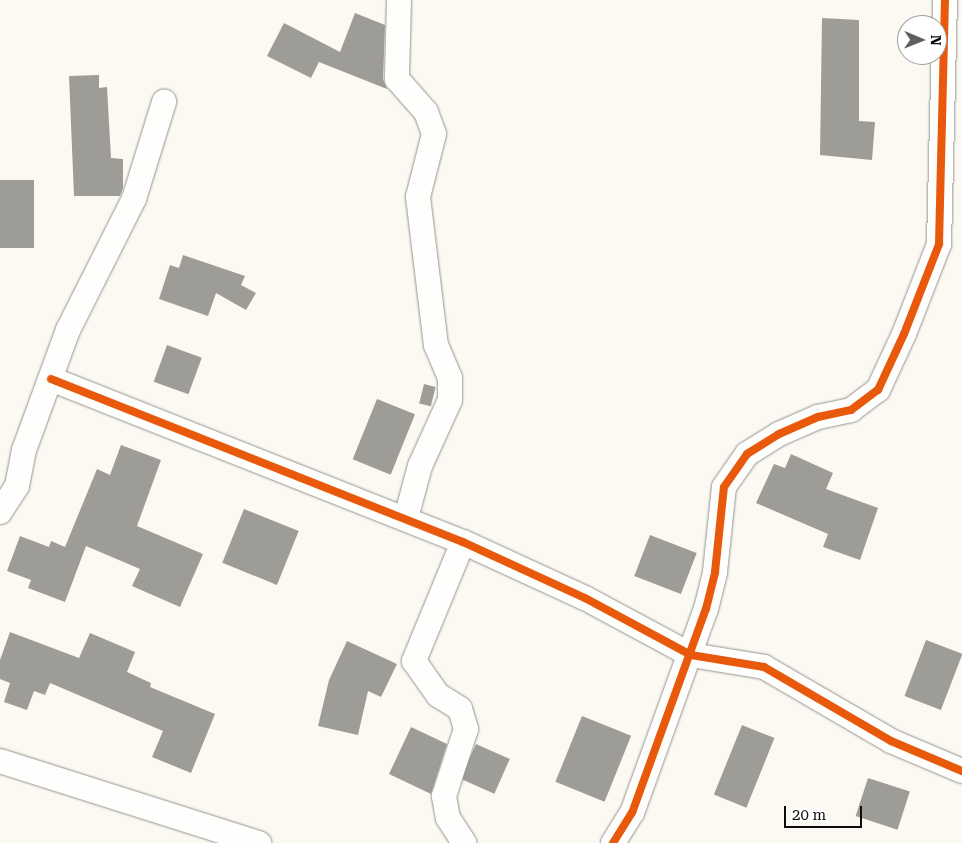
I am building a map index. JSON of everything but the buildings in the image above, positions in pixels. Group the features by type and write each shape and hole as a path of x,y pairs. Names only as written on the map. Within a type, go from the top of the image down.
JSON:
{"street":[{"path":"399,0 397,79 426,112 434,134 418,197 436,345 450,378 450,400 420,466 406,518"},
{"path":"613,843 632,813 691,655 715,572 724,487 747,454 779,434 818,417 851,410 878,390 936,253 945,0"},
{"path":"0,512 17,486 24,450 68,330 134,199 164,102"},
{"path":"51,379 463,542 585,598 691,655 764,667 890,741 962,771"},
{"path":"463,542 414,661 438,695 460,709 466,729 444,796 448,818 464,843"},
{"path":"0,761 259,843"}],"cycle path":[{"path":"613,843 632,813 706,609 715,572 724,487 747,454 779,434 818,417 851,410 878,390 904,334 939,244 945,0"},
{"path":"51,379 463,542 585,598 691,655 764,667 891,741 962,771"}]}
